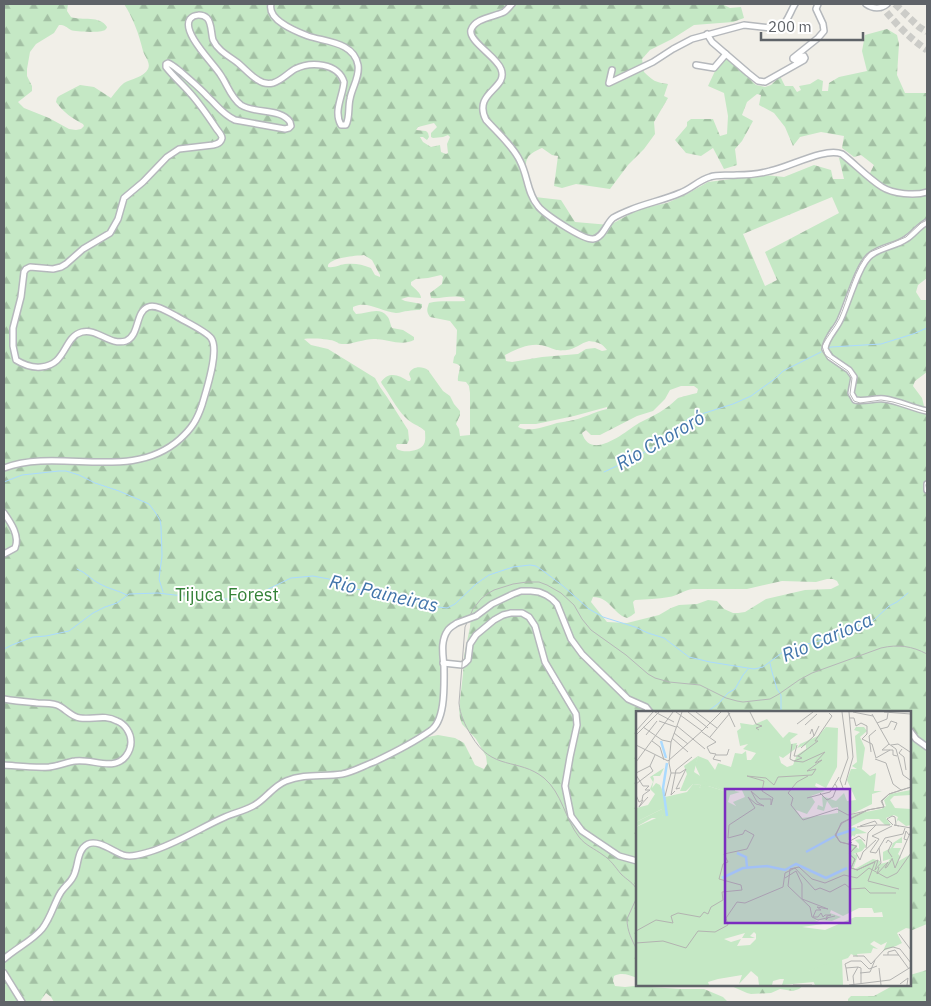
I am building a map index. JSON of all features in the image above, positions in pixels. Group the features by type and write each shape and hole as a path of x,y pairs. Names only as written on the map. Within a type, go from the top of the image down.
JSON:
{"street":[{"path":"4,468 33,461 110,462 145,458 175,443 193,426 199,414 211,374 214,344 212,338 166,310 155,307 149,307 144,310 133,335 123,342 116,342 88,332 82,332 75,336 60,358 43,367 30,367 16,360 13,346 13,328 26,268 57,268 66,264 83,248 110,233 118,219 124,198 174,151 185,148 213,146 221,141 220,132 210,117 166,67 167,63 188,78 228,117 285,129 291,126 288,119 284,116 249,108 235,99 219,72 194,40 188,24 189,20 194,16 199,15 207,18 213,39 219,49 258,80 268,84 280,80 294,70 310,65 323,65 340,74 344,82 338,118 341,125 346,125 350,98 358,77 358,67 354,55 348,49 335,43 308,36 292,29 275,18 270,11 271,4"},
{"path":"512,4 504,12 480,21 470,32 472,38 501,67 502,73 498,84 483,103 484,115 486,120 520,161 526,175 530,193 539,208 577,234 590,239 599,237 613,218 628,210 681,193 709,177 768,172 830,152 842,154 874,181 887,189 912,195 927,192"},
{"path":"612,70 609,83 653,62 692,39 707,34 744,25 782,28 795,4"},
{"path":"707,34 712,42 758,81 763,82 804,60 804,56 795,60 793,58 824,31 816,9 818,4"},
{"path":"866,4 876,8 882,8 887,4"},
{"path":"696,64 714,68 726,54"},
{"path":"927,222 922,224 906,239 873,253 867,258 838,327 826,341 825,348 830,357 849,370 854,377 851,393 856,400 881,399 895,401 927,411"},
{"path":"927,484 927,490"},
{"path":"4,514 16,535 17,544 15,548 4,554"},
{"path":"4,959 42,929 61,891 72,879 79,856 87,844 92,842 124,855 132,856 161,848 225,817 252,807 283,782 312,775 333,775 352,771 400,750 432,730 437,725 442,709 444,679 443,643 446,633 457,623 476,616 492,604 512,594 521,591 531,591 546,595 552,599 557,604 571,639 582,654 628,699 646,707 649,711"},
{"path":"443,663 465,663 468,660 470,644 476,635 503,615 522,613 529,617 535,626 545,662 576,714 577,725 566,786 571,816 582,831 618,856 636,860"},
{"path":"4,699 56,705 76,717 98,717 117,720 129,732 131,741 128,753 124,759 111,764 81,760 50,767 4,765"},
{"path":"911,732 916,739 927,747"},
{"path":"4,973 22,1002"}],"green space":[{"name":"Tijuca Forest","path":"4,4 68,4 67,11 71,17 100,21 107,27 103,31 82,32 73,31 59,25 54,33 36,44 30,52 27,76 32,86 32,91 18,102 24,108 49,118 69,129 76,130 84,126 59,106 56,102 59,96 80,85 94,87 111,98 124,83 140,76 149,67 138,32 124,4 722,4 730,8 741,7 744,18 733,22 694,25 650,50 642,59 644,72 647,75 657,82 668,84 664,96 668,98 654,122 655,134 610,189 576,184 562,188 554,186 558,156 552,155 542,148 528,157 526,171 535,197 561,200 575,222 610,225 639,209 667,203 708,182 765,175 784,177 814,165 831,170 833,179 844,179 839,158 846,157 869,175 874,165 861,155 854,157 842,148 844,136 821,132 800,137 793,146 785,127 774,113 759,105 761,95 757,94 747,102 742,115 753,121 742,141 735,149 737,165 724,169 713,148 701,156 686,153 675,140 691,119 713,119 720,136 727,134 728,116 724,93 708,86 715,71 714,68 723,57 756,85 765,87 771,85 780,76 785,86 793,86 797,92 801,90 799,86 810,84 818,79 823,81 822,91 828,91 829,83 839,77 867,71 862,51 865,35 887,29 897,35 899,44 897,75 905,93 927,93 927,278 918,285 916,292 921,300 927,300 927,372 915,381 913,386 927,408 927,924 911,931 911,711 636,711 636,978 620,974 614,976 613,981 615,986 625,987 704,989 723,997 728,1002 54,1002 46,993 41,1000 42,1002 4,1002","holes":["434,123 437,127 431,133 431,137 448,135 450,137 447,144 448,153 441,152 440,145 431,147 423,142 420,137 427,140 429,137 428,133 416,130 418,127","832,197 839,213 765,252 777,280 765,286 743,234","364,255 372,260 380,277 375,275 371,268 361,265 343,264 328,267 334,260","441,275 443,277 442,284 430,293 431,298 456,296 464,298 465,301 429,303 427,310 430,317 450,321 457,330 456,354 453,363 460,366 458,381 466,382 469,386 470,435 460,436 456,424 460,411 450,396 443,391 428,370 420,367 415,368 410,371 410,381 391,375 381,382 402,413 425,431 425,441 422,447 407,451 397,449 396,446 397,444 407,444 409,440 408,430 375,378 328,349 311,345 304,339 328,340 340,344 372,339 400,343 414,340 414,337 403,330 392,328 389,319 384,313 377,311 356,314 353,307 364,305 396,313 420,310 422,304 401,299 408,297 421,298 411,285 411,282 416,279","589,341 597,342 607,350 602,351 595,348 586,349 578,354 512,362 506,361 505,355 526,346 542,345 557,350 567,350","681,386 694,386 698,389 697,393 678,398 663,410 609,442 593,445 586,441 582,433 586,430 591,435 600,435 637,416 653,411 665,399 670,390","607,407 607,409 579,419 538,428 522,429 518,427 520,424 536,424","833,579 839,585 831,589 805,590 766,599 745,612 733,613 724,609 717,601 708,600 697,604 679,605 659,615 627,623 607,622 591,602 593,597 604,600 618,613 627,618 635,613 633,602 635,600 669,597 693,589 747,589 782,581 816,582","471,616 464,656 459,709 462,724 476,739 486,756 487,764 484,769 475,765 464,743 455,738 438,735 423,738 436,721 445,691 445,638 451,622"]},
{"path":"927,970 927,1002 848,1002 851,996 874,996 892,986 911,986 911,975"},
{"path":"731,986 803,986 793,991 780,989 771,993 747,993"}],"waterway":[{"name":"Rio Chororó","path":"826,349 831,347 881,344 927,328"},
{"name":"Rio Chororó","path":"604,472 638,456 667,439 689,418 733,404 751,396 783,371 821,352"},
{"path":"4,482 22,475 66,471 149,504 160,520 161,526 162,556 159,579 163,592"},
{"name":"Rio Paineiras","path":"4,649 33,637 69,631 93,613 117,603 129,594 158,593 237,599 256,595 291,578 313,576 329,579 352,589 365,590 390,598 447,608 455,604 476,584 489,575 513,567 530,565 542,570 589,609 603,617 664,638 689,657 754,669 763,667 791,648 831,638 874,620 889,606 908,593"},
{"path":"77,569 100,584 127,595"},
{"path":"770,663 777,689 781,695 781,711"},
{"path":"708,711 735,689 748,669"}],"tunnel":[{"path":"880,4 902,29 927,50"},
{"path":"895,4 919,27 927,32"}],"tram line":[{"path":"927,220 906,237 870,252 864,258 839,319 822,346 825,355 848,371 852,378 850,394 854,401 860,403 881,400 927,412"},
{"path":"927,482 927,491"},
{"path":"636,888 608,859 581,840 555,791 544,778 525,768 496,759 479,747 471,735 462,716 459,703 465,627 473,609 487,594 513,584 539,582 547,585 561,593 574,605 591,630 626,655 648,674 669,682 700,685 726,698 743,702 770,699 812,673 881,648 905,646 927,654"},
{"path":"636,899 627,919 629,931 636,948"}],"water label":[{"name":"Rio Carioca","path":"827,637"}]}
